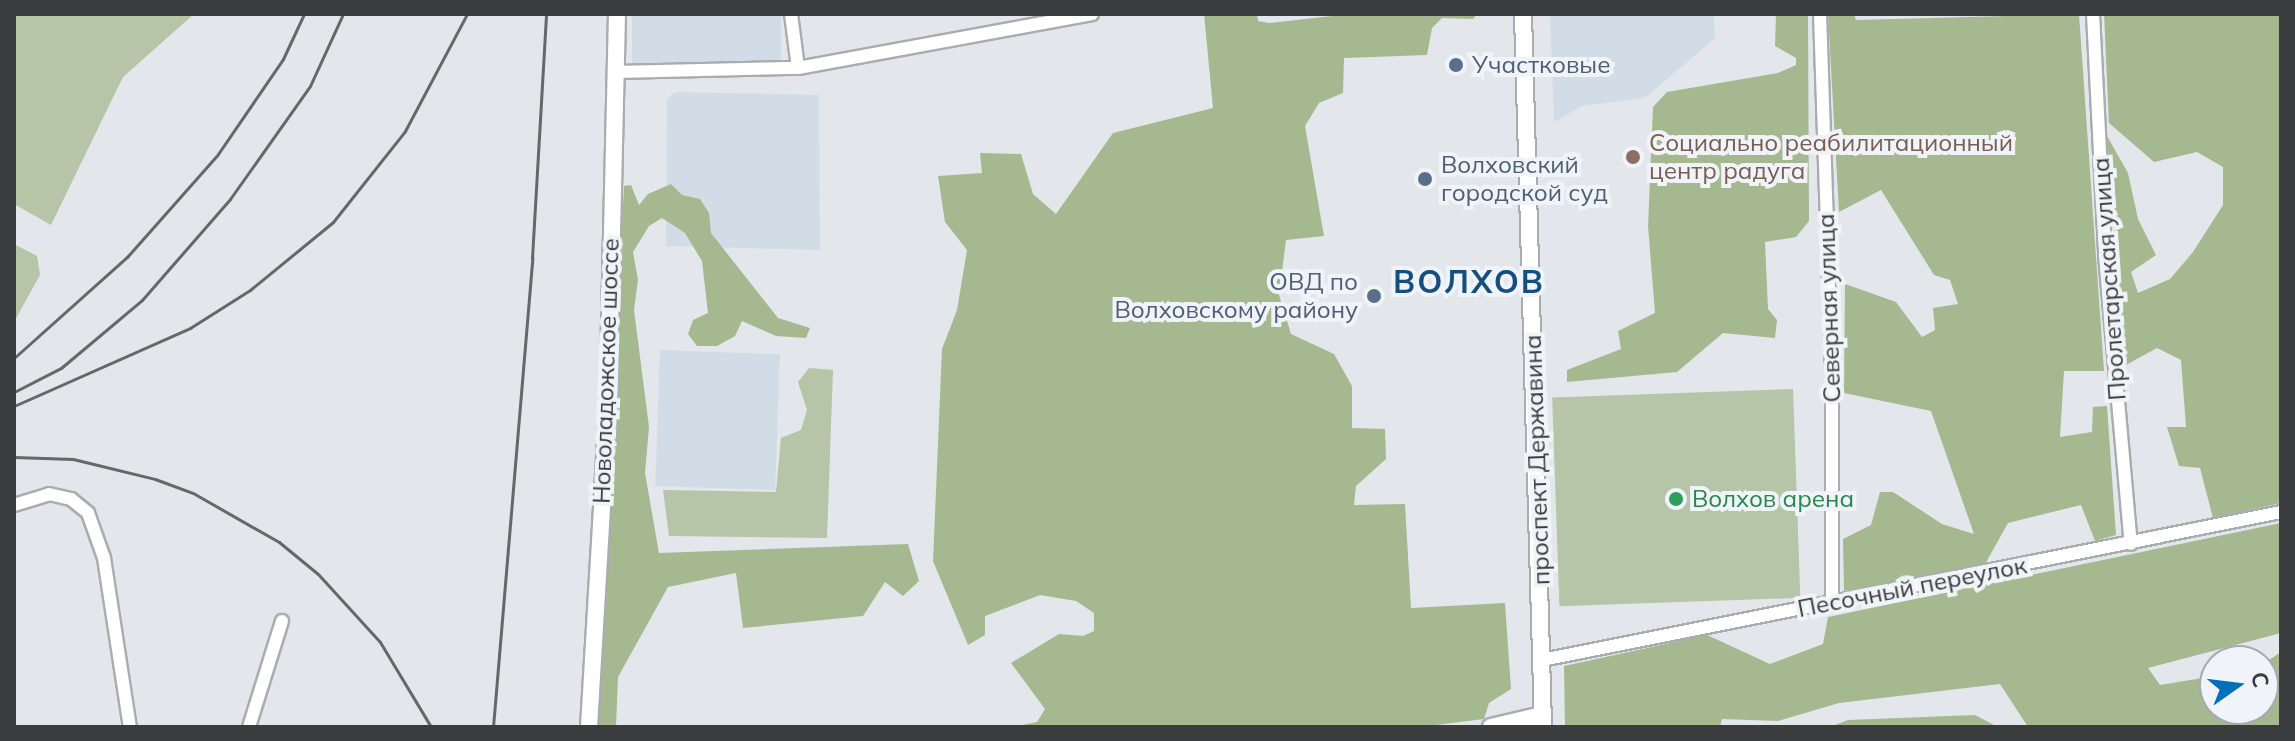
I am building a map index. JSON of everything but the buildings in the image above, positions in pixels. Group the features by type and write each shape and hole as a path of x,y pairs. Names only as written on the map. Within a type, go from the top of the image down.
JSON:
{"main road":[{"name":"Новоладожское шоссе","path":"589,727 608,410 617,14"},
{"name":"проспект Державина","path":"1523,14 1542,723"},
{"path":"1491,727 1542,723"}],"street":[{"path":"791,14 798,68"},
{"path":"616,72 798,68 1092,14"},
{"name":"Северная улица","path":"1820,14 1832,376 1832,602"},
{"name":"Пролетарская улица","path":"2093,14 2105,255 2131,544"},
{"path":"14,505 49,494 71,499 88,513 104,558 130,727"},
{"name":"Песочный переулок","path":"1542,660 2281,512"},
{"path":"249,727 282,621"}],"shaded area":[{"path":"632,14 781,14 781,63 632,63"},
{"path":"1550,14 1714,14 1715,38 1645,98 1582,106 1554,122"},
{"path":"676,92 819,95 820,250 666,246 667,98"},
{"path":"660,350 780,354 775,490 655,486"}],"green space":[{"path":"14,14 194,14 123,77 51,225 14,204"},
{"path":"1204,14 1257,14 1258,21 1269,23 1350,14 1477,14 1473,19 1442,18 1432,28 1427,55 1344,58 1343,93 1319,103 1305,126 1324,236 1286,240 1279,295 1291,334 1334,354 1352,386 1352,428 1385,429 1386,459 1356,486 1354,505 1405,504 1411,608 1505,603 1511,689 1489,703 1484,719 1420,727 1012,727 1037,722 1045,709 1011,663 1059,634 1083,636 1094,631 1094,613 1076,601 1040,595 985,616 985,635 968,645 933,561 942,349 957,310 967,250 945,222 938,176 982,173 980,153 1021,154 1033,194 1056,214 1113,133 1213,108"},
{"path":"1776,14 1808,14 1809,221 1796,237 1765,242 1768,309 1777,320 1775,338 1723,333 1677,372 1567,382 1567,370 1621,349 1618,331 1655,313 1648,226 1653,107 1667,92 1778,73 1796,65 1796,58 1775,46"},
{"path":"1828,14 1854,14 1856,20 2079,14 2104,371 2064,371 2060,437 2092,432 2093,407 2107,406 2116,535 2095,541 2081,505 2008,523 1984,566 1844,591 1843,539 1871,525 1880,492 1893,492 1942,524 1974,534 1931,411 1844,393 1845,284 1896,302 1922,337 1935,330 1933,308 1958,304 1950,280 1934,275 1881,190 1839,212"},
{"path":"2104,14 2281,14 2281,503 2213,518 2200,468 2179,466 2167,427 2186,427 2181,360 2157,348 2124,366 2107,136 2128,173 2138,219 2156,255 2131,272 2138,293 2170,279 2193,252 2223,205 2223,167 2197,152 2154,162 2109,123"},
{"path":"671,184 682,195 700,199 709,213 711,233 778,318 810,328 806,338 776,336 742,321 735,336 717,346 697,346 688,334 693,320 708,313 702,261 685,233 662,218 649,226 633,252 638,280 634,310 649,427 645,473 659,553 908,544 919,581 903,596 885,582 863,616 743,628 736,573 668,587 618,677 616,727 596,727 624,186 631,185 639,205 648,194"},
{"path":"14,244 37,256 40,275 14,322"},
{"path":"809,368 833,370 827,538 669,536 663,490 776,492 781,438 801,430 807,410 798,382"},
{"name":"Волхов арена","path":"1793,389 1800,598 1559,606 1552,397"},
{"path":"2281,523 2281,633 2235,645 2199,645 2199,655 2148,668 2160,685 2199,679 2199,725 2279,725 2281,652 2281,727 2028,727 2000,684 1839,703 1778,721 1722,719 1720,727 1565,727 1564,666 1707,635 1770,664 1823,644 1828,617"},
{"path":"1975,715 1998,727 1830,727 1848,720"}],"railway":[{"path":"14,358 127,257 218,154 283,59 304,14"},
{"path":"14,392 61,368 142,300 230,199 310,86 343,14"},
{"path":"14,406 190,328 250,290 333,222 405,131 467,14"},
{"path":"493,727 532,258 546,14"},
{"path":"14,457 73,459 155,479 193,493 279,542 318,574 380,642 431,727"}],"place":[{"name":"Участковые","path":"1456,65"},
{"name":"Социально реабилитационный центр радуга","path":"1633,157"},
{"name":"Волховский городской суд","path":"1425,179"},
{"name":"ОВД по Волховскому району","path":"1374,296"},
{"name":"Волхов арена","path":"1676,499"}],"district":[{"name":"ВОЛХОВ","path":"1469,281"}]}
